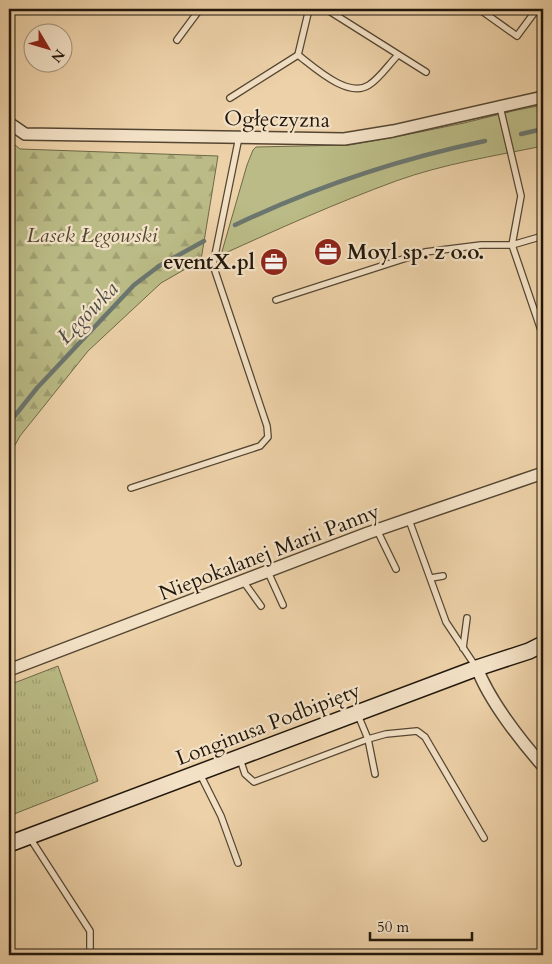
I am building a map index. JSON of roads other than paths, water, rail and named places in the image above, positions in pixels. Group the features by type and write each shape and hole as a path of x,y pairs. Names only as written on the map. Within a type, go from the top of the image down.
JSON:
{"street":[{"name":"Ogłęczyzna","path":"9,123 24,134 306,139 360,137 543,97"},
{"name":"Niepokalanej Marii Panny","path":"9,670 377,530 543,474"},
{"name":"Longinusa Podbipięty","path":"9,844 477,668 530,651 543,644"},
{"path":"477,668 483,684 526,747 543,766"}],"lane":[{"path":"177,40 200,9"},
{"path":"230,98 298,56 310,9"},
{"path":"326,9 426,72"},
{"path":"479,9 517,36 537,9"},
{"path":"298,56 341,86 355,89 370,85 398,55"},
{"path":"500,106 521,196 512,245 543,336"},
{"path":"131,488 260,446 268,438 267,426 214,265 239,137"},
{"path":"276,300 425,252 480,245 512,245 543,236"},
{"path":"409,520 446,622 477,668"},
{"path":"377,530 396,570"},
{"path":"268,572 283,605"},
{"path":"431,578 443,576"},
{"path":"243,581 261,606"},
{"path":"463,648 467,618"},
{"path":"357,713 368,739 375,774"},
{"path":"239,757 245,774 254,782 368,739 406,731 417,731 422,734 484,838"},
{"path":"199,772 221,816 238,863"},
{"path":"29,836 90,931 90,948"}],"waterway":[{"name":"Łęgówka","path":"521,134 543,129"},
{"name":"Łęgówka","path":"235,225 296,198 389,165 485,141"},
{"name":"Łęgówka","path":"9,423 37,388 134,285 159,266 204,241"}],"place":[{"name":"Moyl sp. z o.o.","path":"328,252"},
{"name":"eventX.pl","path":"274,262"}],"park label":[{"name":"Lasek Łęgowski","path":"92,235"}]}
